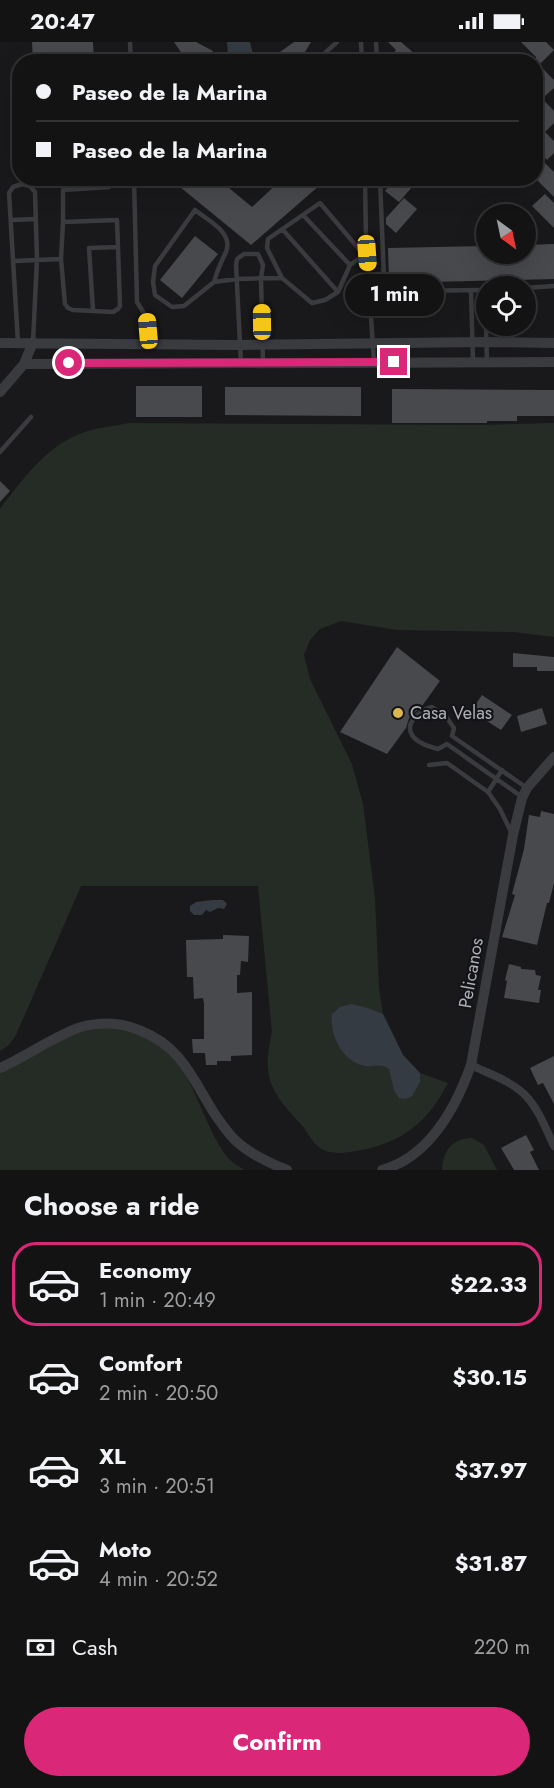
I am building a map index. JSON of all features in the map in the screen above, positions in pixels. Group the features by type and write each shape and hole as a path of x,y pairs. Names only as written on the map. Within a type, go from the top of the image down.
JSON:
{"street":[{"path":"0,392 24,364 33,342"},
{"path":"0,343 240,345 554,343"},
{"path":"353,345 353,362"},
{"path":"24,364 554,362"},
{"name":"Pelicanos","path":"385,1170 409,1158 426,1143 447,1116 462,1089 471,1065 513,835 525,793 554,758"},
{"path":"0,1068 81,1028 107,1023 130,1026 151,1034 170,1046 183,1061 222,1125 236,1141 261,1158 287,1170"},
{"path":"471,1065 512,1085 525,1095 537,1111 554,1146"}],"lane":[{"path":"323,54 336,42"},
{"path":"16,186 9,192 16,343"},
{"path":"30,186 35,192 37,259 33,342"},
{"path":"134,186 137,302 147,318 149,344"},
{"path":"365,186 365,254 374,362"},
{"path":"380,186 384,280 388,286 398,291 476,290"},
{"path":"63,222 117,220 120,306 113,312 68,308 65,304 61,259 63,190 109,188"},
{"path":"320,203 365,254 350,265 338,292 325,300 312,303 282,278 267,248 268,239 272,235 283,230 320,203"},
{"path":"214,282 227,249 228,240 224,233 195,210 155,266 153,282 155,295 172,308 184,306 214,282 282,278"},
{"path":"303,215 350,265"},
{"path":"11,220 36,219"},
{"path":"283,230 338,292"},
{"path":"93,310 89,248 118,247"},
{"path":"241,363 237,260 244,254 258,254 263,265 261,278 263,363"},
{"path":"14,261 61,259"},
{"path":"536,287 554,286"},
{"path":"471,290 473,362"},
{"path":"485,336 487,363"},
{"path":"0,452 32,417"},
{"path":"432,707 447,718 454,728 452,736 447,744 438,749 421,742 412,735 410,728 418,713 425,708 432,707"},
{"path":"452,736 502,770 525,793"},
{"path":"447,744 496,779 525,793"},
{"path":"429,765 447,763 488,792 500,809 513,835"},
{"path":"488,792 502,770"}],"shaded area":[{"path":"227,42 250,42 253,54 228,54"},
{"path":"129,423 477,425 554,423 554,637 513,632 397,630 341,621 320,629 310,640 304,655 310,679 352,764 363,804 375,898 379,988 383,1014 403,1055 420,1073 448,1083 422,1120 399,1137 372,1148 333,1153 320,1148 289,1112 271,1082 268,1060 272,1032 258,886 81,886 16,1035 9,1045 0,1051 0,509 38,463 61,444 88,431"},
{"path":"223,900 227,904 224,909 218,908 210,912 206,910 202,915 194,915 190,911 190,906 196,902"},
{"path":"351,1004 383,1014 403,1055 420,1073 420,1082 412,1096 406,1099 399,1098 394,1090 389,1069 358,1064 344,1054 339,1047 333,1030 332,1014 340,1007"},
{"path":"109,1027 141,1032 158,1041 172,1054 193,1088 219,1145 230,1160 245,1170 0,1170 0,1070 76,1033"},
{"path":"472,1138 484,1145 497,1170 442,1170 444,1157 450,1147 454,1143"}],"building":[{"path":"32,42 93,42 94,54 33,54"},
{"path":"174,42 196,42 213,51 212,54 182,54"},
{"path":"294,42 311,42 304,54 277,54"},
{"path":"388,42 401,42 415,54 393,54 396,50"},
{"path":"521,42 546,42 554,50 543,61 543,54 533,54"},
{"path":"543,69 554,80 554,88 545,96 543,94"},
{"path":"543,99 554,111 554,123 545,132 554,141 554,153 547,160 543,156"},
{"path":"543,161 554,172 554,197 543,186"},
{"path":"179,186 227,186 252,207 274,186 319,186 251,245"},
{"path":"389,186 413,186 399,202 385,191"},
{"path":"545,194 554,203 554,228 536,210 534,204"},
{"path":"404,198 417,209 396,233 386,224 386,218"},
{"path":"195,236 218,254 182,298 160,280"},
{"path":"554,244 554,279 536,279 536,276 476,276 476,281 392,283 389,279 388,248 476,246 476,264 536,264 536,245"},
{"path":"136,386 202,386 202,417 136,417"},
{"path":"225,387 361,387 361,416 225,415"},
{"path":"392,389 554,390 554,416 517,416 517,421 487,421 487,423 392,423"},
{"path":"0,481 10,491 0,502"},
{"path":"397,647 440,681 422,706 409,718 406,728 387,754 340,732"},
{"path":"513,653 554,657 554,671 537,671 537,667 513,667"},
{"path":"482,695 512,715 501,730 485,720 487,717 473,708"},
{"path":"542,708 547,724 521,732 517,716"},
{"path":"541,811 554,814 554,883 537,945 502,937 515,895 512,894 524,849 529,815 540,817"},
{"path":"223,935 249,936 248,962 241,961 240,975 237,975 237,993 252,992 252,1055 231,1056 231,1061 217,1061 217,1065 206,1065 205,1053 193,1053 192,1039 204,1039 204,1004 203,998 194,999 193,977 187,977 186,940 223,939"},
{"path":"509,964 521,967 521,969 535,970 536,975 541,976 538,990 541,990 539,1003 504,998"},
{"path":"554,1056 554,1104 543,1083 538,1085 530,1068"},
{"path":"526,1135 534,1150 530,1152 539,1170 514,1170 501,1148"}],"place":[{"name":"Casa Velas","path":"398,713"}],"route":[{"path":"69,363 394,362"}]}
